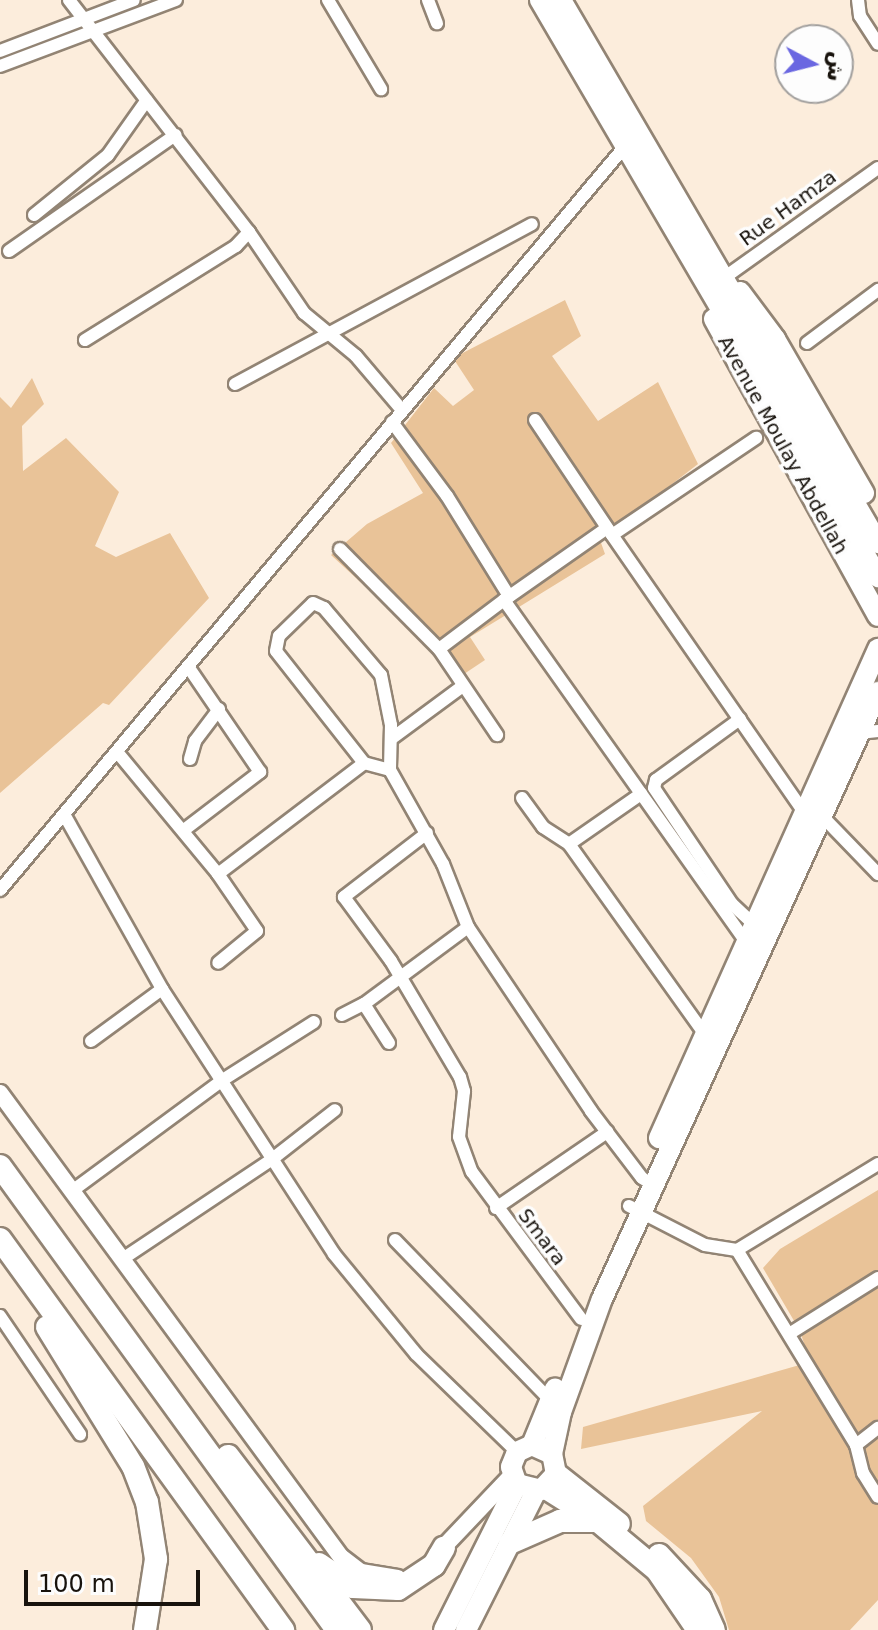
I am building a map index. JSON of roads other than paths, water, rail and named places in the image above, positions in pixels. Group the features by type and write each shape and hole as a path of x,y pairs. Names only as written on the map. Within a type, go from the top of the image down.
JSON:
{"highway":[{"path":"0,1166 337,1630"},
{"path":"0,1239 283,1630"},
{"path":"0,1251 141,1483 156,1559 145,1630"},
{"path":"182,1414 224,1450 360,1630"},
{"path":"537,1477 598,1521 657,1570 698,1630"},
{"path":"537,1477 682,1576 714,1630"},
{"path":"510,1543 560,1521 598,1521"},
{"path":"292,1542 337,1579 375,1591 398,1589 418,1579 444,1548"}],"main road":[{"name":"Avenue Moulay Abdellah","path":"540,0 878,577"},
{"name":"Avenue Moulay Abdellah","path":"561,0 721,280 878,543"},
{"name":"Avenue Moulay Abdellah","path":"699,269 715,323 738,369 878,616"},
{"name":"Avenue Moulay Abdellah","path":"721,280 748,301 775,339 878,517"},
{"path":"647,1181 815,818 878,649"},
{"path":"815,818 870,727 878,692"},
{"path":"466,1630 510,1543 537,1477 635,1209 706,1036 757,940"},
{"path":"525,1449 551,1401 581,1319 635,1209"},
{"path":"525,1449 537,1477"},
{"path":"525,1449 537,1477"},
{"path":"444,1630 537,1477"}],"street":[{"path":"69,0 249,232 281,286 402,410"},
{"path":"0,51 134,0"},
{"path":"0,66 173,0"},
{"path":"328,0 381,89"},
{"path":"428,0 437,23"},
{"path":"858,0 860,16 878,44"},
{"path":"34,215 108,155 147,100"},
{"path":"9,251 175,135"},
{"path":"0,890 626,145"},
{"name":"Rue Hamza","path":"721,280 878,168"},
{"path":"235,384 532,224"},
{"path":"85,340 236,246 249,232"},
{"path":"807,343 878,290"},
{"path":"535,420 740,719 815,818 878,874"},
{"path":"392,422 447,496 506,598 641,794 757,940"},
{"path":"439,649 506,598 756,438"},
{"path":"340,549 439,649 497,735"},
{"path":"390,770 364,763 275,648 279,636 313,603 324,608 377,668 391,725 390,770 427,833 468,927 607,1132 647,1181"},
{"path":"184,830 260,772 189,668"},
{"path":"391,739 463,686"},
{"path":"190,759 195,741 219,709"},
{"path":"740,719 656,780 654,788 757,940"},
{"path":"118,753 184,830 257,931 218,963"},
{"path":"218,874 364,763"},
{"path":"569,844 641,794"},
{"path":"522,798 543,827 569,844 706,1036"},
{"path":"65,816 162,989 334,1254 416,1354 525,1449"},
{"path":"427,833 344,897 399,978 463,1084 459,1129 464,1156 496,1208"},
{"path":"342,1015 364,1004 468,927"},
{"path":"91,1041 162,989"},
{"path":"364,1004 389,1043"},
{"path":"72,1191 221,1081 314,1022"},
{"path":"0,1093 341,1557 361,1572 400,1578 537,1477"},
{"path":"121,1260 271,1160 335,1110"},
{"name":"Smara","path":"581,1319 496,1208 607,1132"},
{"path":"635,1209 705,1245 737,1250 878,1164"},
{"path":"395,1240 551,1401"},
{"path":"737,1250 856,1445 863,1473 878,1497"},
{"path":"789,1334 878,1278"},
{"path":"0,1316 80,1434"},
{"path":"856,1445 878,1428"}]}
